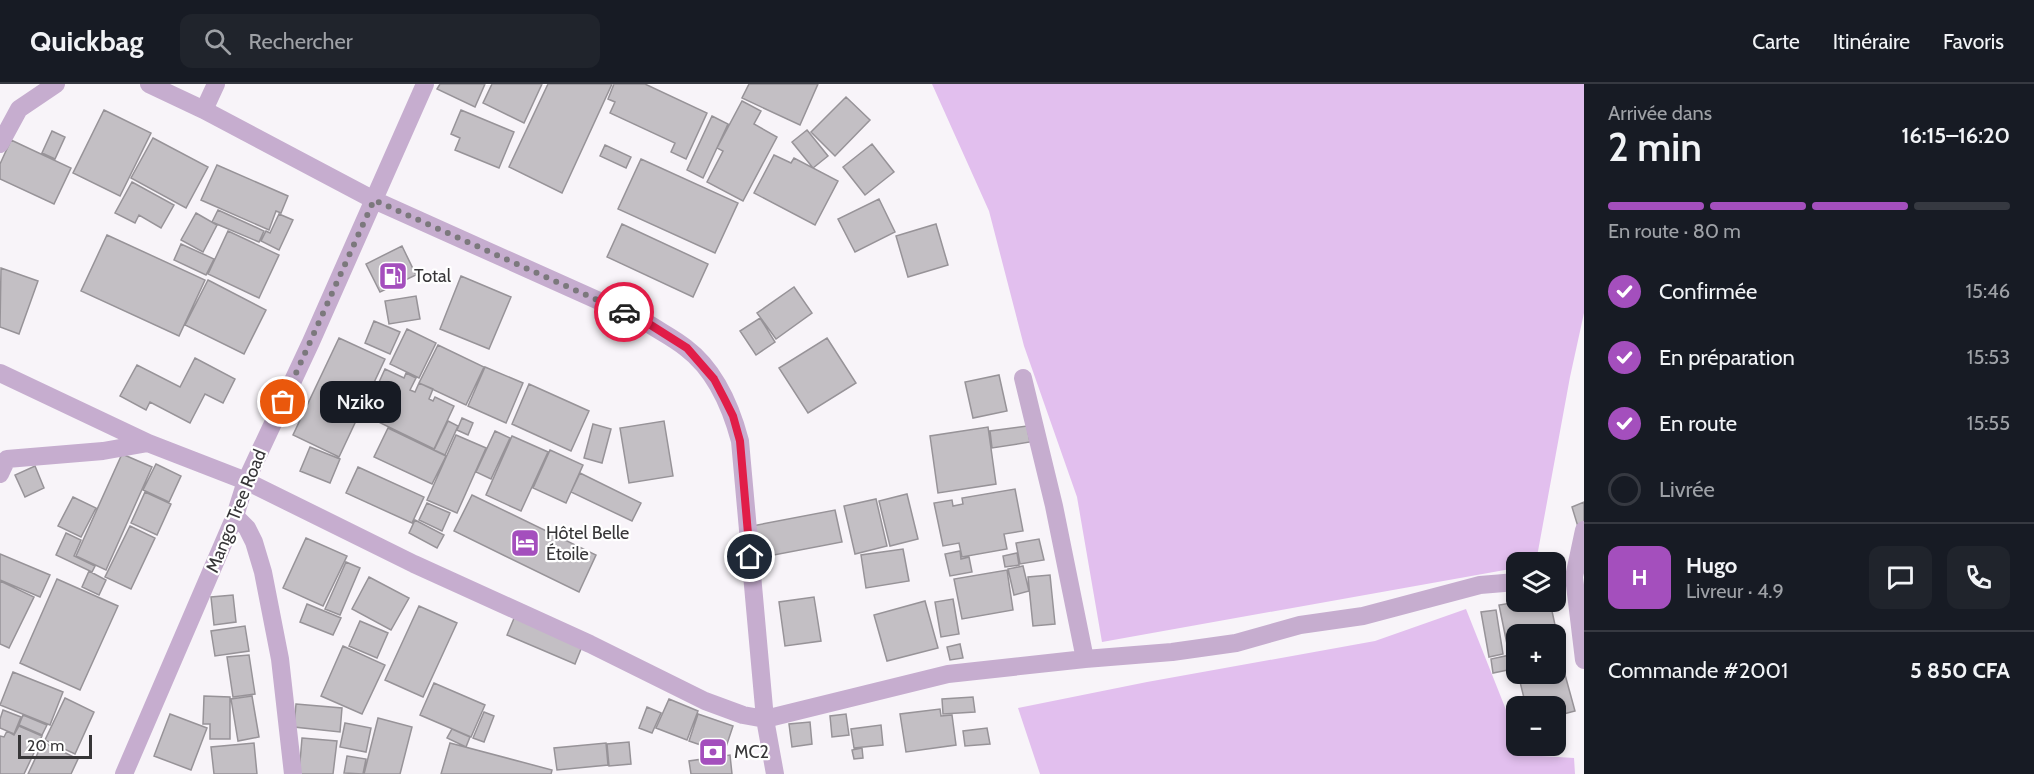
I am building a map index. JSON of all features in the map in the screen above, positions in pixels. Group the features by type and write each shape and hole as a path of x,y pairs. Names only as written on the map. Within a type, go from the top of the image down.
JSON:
{"street":[{"path":"0,144 19,109 56,84"},
{"path":"149,84 204,110 374,200 646,322 687,348 714,379 733,416 740,441 765,719 775,774"},
{"path":"204,110 216,84"},
{"name":"Mango Tree Road","path":"124,774 235,516 246,481 425,84"},
{"path":"0,373 148,443 246,481 414,564 590,644 705,701 743,715 765,719 948,674 1172,652 1236,643 1300,625 1363,616 1480,585 1506,583"},
{"path":"1023,378 1054,506 1085,659"},
{"path":"0,474 7,459 55,453 103,451 148,443"},
{"path":"235,516 247,528 263,572 280,659 293,774"},
{"path":"1584,530 1571,576 1584,660"}],"shaded area":[{"path":"932,84 1584,84 1584,313 1538,552 1506,552 1506,570 1102,642 1077,497 1024,346 989,211"},
{"path":"1466,609 1506,710 1506,756 1574,758 1575,774 1040,774 1018,708 1147,682 1375,641"}],"building":[{"path":"440,84 485,84 475,107 437,89"},
{"path":"492,84 542,84 524,123 483,103"},
{"path":"548,84 612,84 562,193 509,167"},
{"path":"614,84 645,84 707,113 686,159 671,152 675,143 610,113 615,102 608,99"},
{"path":"749,84 818,84 800,125 742,98"},
{"path":"846,97 870,120 835,156 811,132"},
{"path":"742,101 761,111 754,124 777,137 743,201 707,182 723,151 717,148"},
{"path":"104,110 151,133 120,196 73,173"},
{"path":"461,110 514,132 499,168 455,150 460,138 451,134"},
{"path":"712,116 728,124 703,178 687,170"},
{"path":"807,130 828,156 813,168 792,142"},
{"path":"52,131 65,137 55,159 42,153"},
{"path":"153,138 208,167 186,208 131,178"},
{"path":"11,140 71,168 54,204 0,179 0,164"},
{"path":"872,144 894,172 865,195 843,167"},
{"path":"605,145 631,157 626,168 600,156"},
{"path":"774,155 791,163 794,158 838,181 815,225 754,193"},
{"path":"641,159 738,203 715,253 618,209"},
{"path":"217,165 288,196 281,213 276,211 269,230 201,200"},
{"path":"132,182 174,205 161,228 139,215 135,223 115,213"},
{"path":"879,199 895,232 855,252 838,219"},
{"path":"218,210 264,231 259,242 212,222"},
{"path":"196,213 217,225 203,252 181,240"},
{"path":"279,214 293,220 279,250 261,241 266,231 270,233"},
{"path":"622,224 708,264 693,297 607,257"},
{"path":"936,224 948,265 908,277 896,236"},
{"path":"228,231 279,255 259,298 208,274"},
{"path":"107,235 205,280 179,336 81,291"},
{"path":"181,244 214,259 206,275 174,260"},
{"path":"402,246 416,275 380,292 366,264"},
{"path":"1,268 38,281 19,334 0,327"},
{"path":"461,276 511,297 489,349 440,329"},
{"path":"208,280 266,310 244,354 185,325"},
{"path":"794,287 812,313 776,339 757,313"},
{"path":"416,296 420,319 389,324 385,301"},
{"path":"760,318 775,342 756,355 740,331"},
{"path":"374,321 400,332 390,354 365,343"},
{"path":"407,329 436,343 419,378 390,364"},
{"path":"339,338 385,359 339,457 293,435"},
{"path":"827,338 856,383 808,413 779,368"},
{"path":"438,345 484,367 466,405 419,383"},
{"path":"195,358 235,379 223,403 205,394 190,423 150,402 146,410 120,396 137,365 180,387"},
{"path":"485,367 523,383 506,423 468,406"},
{"path":"385,369 404,378 406,373 416,378 410,390 415,392 419,383 433,389 429,399 433,401 435,397 454,406 434,449 364,415"},
{"path":"999,375 1007,411 973,418 965,382"},
{"path":"529,384 589,411 571,451 512,424"},
{"path":"462,418 473,423 468,435 457,430"},
{"path":"448,421 458,426 445,455 434,450"},
{"path":"664,421 673,476 629,483 620,428"},
{"path":"593,424 611,429 602,463 584,458"},
{"path":"1027,426 1030,442 992,448 990,431"},
{"path":"988,427 996,484 938,493 930,436"},
{"path":"388,428 446,456 432,484 374,457"},
{"path":"495,431 510,438 491,479 476,472"},
{"path":"456,435 486,448 457,513 427,500"},
{"path":"512,436 548,452 521,511 486,495"},
{"path":"310,447 340,459 330,483 300,471"},
{"path":"550,450 583,465 566,503 533,488"},
{"path":"122,454 152,467 106,570 76,556"},
{"path":"156,464 181,476 169,502 143,490"},
{"path":"35,466 44,488 25,497 15,475"},
{"path":"358,467 424,497 412,523 346,493"},
{"path":"580,473 641,503 632,521 571,492"},
{"path":"1015,489 1023,531 1004,534 1007,549 962,557 959,543 943,546 934,503 952,500 953,506 963,504 962,498"},
{"path":"145,492 171,504 157,535 131,523"},
{"path":"907,494 918,539 890,546 879,501"},
{"name":"Hôtel Belle Étoile","path":"472,495 596,555 579,592 454,531"},
{"path":"73,497 96,508 81,537 58,526"},
{"path":"876,499 887,546 855,554 844,506"},
{"path":"1584,502 1584,528 1579,530 1572,507"},
{"path":"427,503 450,513 442,531 419,520"},
{"path":"835,510 842,542 758,558 752,526"},
{"path":"415,520 444,535 437,548 409,533"},
{"path":"130,526 155,538 131,589 105,577"},
{"path":"66,533 81,540 74,556 95,566 92,572 56,555"},
{"path":"306,538 347,556 323,606 283,588"},
{"path":"1039,539 1044,560 1020,564 1016,543"},
{"path":"903,549 909,581 866,588 861,555"},
{"path":"960,551 961,559 969,557 972,572 950,576 945,554"},
{"path":"1017,553 1019,565 1005,567 1003,556"},
{"path":"0,554 50,575 40,597 0,580"},
{"path":"346,562 360,568 340,615 325,609"},
{"path":"1023,566 1029,591 1014,595 1008,569"},
{"path":"1007,570 1013,610 962,619 954,579"},
{"path":"89,571 106,580 99,595 82,587"},
{"path":"1050,575 1055,624 1033,626 1028,577"},
{"path":"369,577 409,598 391,630 352,609"},
{"path":"57,579 118,606 80,690 20,663"},
{"path":"0,581 34,597 9,648 0,644"},
{"path":"233,595 236,622 214,625 211,597"},
{"path":"814,597 821,641 785,646 779,602"},
{"path":"953,599 959,634 941,637 935,602"},
{"path":"925,601 938,648 887,661 874,615"},
{"path":"307,604 341,618 333,635 300,622"},
{"path":"1506,604 1506,612 1552,612 1555,624 1506,624 1506,639 1499,605"},
{"path":"419,606 457,623 423,697 385,680"},
{"path":"1496,610 1503,654 1489,657 1481,612"},
{"path":"515,616 583,644 575,664 507,635"},
{"path":"360,621 388,633 377,658 349,646"},
{"path":"245,626 249,651 215,656 211,631"},
{"path":"960,644 963,658 950,660 947,647"},
{"path":"343,646 385,665 362,714 321,696"},
{"path":"249,655 255,694 233,697 227,657"},
{"path":"1506,656 1506,670 1493,673 1491,659"},
{"path":"13,672 63,692 50,725 0,705"},
{"path":"1566,678 1575,711 1566,713 1566,696 1524,696 1520,684 1566,684"},
{"path":"434,683 485,705 471,737 420,715"},
{"path":"204,696 230,697 230,739 210,739 210,724 203,724"},
{"path":"252,696 259,737 238,741 231,699"},
{"path":"973,697 975,712 943,714 942,699"},
{"path":"65,698 94,712 75,754 45,740"},
{"path":"669,699 698,711 687,740 656,728"},
{"path":"296,704 342,708 340,732 294,727"},
{"path":"647,707 661,713 652,733 639,728"},
{"path":"940,709 941,716 952,715 956,745 906,752 900,714"},
{"path":"3,710 21,717 14,734 0,728"},
{"path":"484,712 494,716 484,742 473,738"},
{"path":"170,714 207,728 191,770 154,756"},
{"path":"698,714 733,726 724,753 689,741"},
{"path":"846,714 849,735 832,737 830,716"},
{"path":"23,715 47,725 42,735 19,725"},
{"path":"378,718 412,727 400,774 364,774"},
{"path":"810,722 812,744 792,747 789,724"},
{"path":"345,723 371,728 366,752 340,747"},
{"path":"881,725 883,745 854,748 851,729"},
{"path":"19,726 42,736 24,774 0,774 0,736 4,737 7,731 14,735"},
{"path":"987,728 990,744 965,746 963,731"},
{"path":"452,729 470,737 466,747 447,738"},
{"path":"302,738 337,741 333,774 299,774"},
{"path":"43,742 78,759 71,774 28,774"},
{"path":"629,742 631,764 609,766 607,744"},
{"path":"254,743 257,774 214,774 211,747"},
{"path":"450,743 552,770 551,774 441,774"},
{"path":"606,743 608,765 557,770 554,748"},
{"path":"862,748 863,758 854,759 852,750"},
{"path":"730,755 732,774 691,774 689,761"},
{"path":"347,756 366,759 363,774 344,773"}],"way so far":[{"path":"283,402 374,200 624,312"}],"place":[{"name":"Total","path":"393,276"},
{"name":"Nziko","path":"283,402"},
{"name":"Hôtel Belle Étoile","path":"525,543"},
{"name":"MC2","path":"713,752"}],"route":[{"path":"624,312 646,322 687,348 714,379 724,398 733,416 740,441 750,557"}]}
